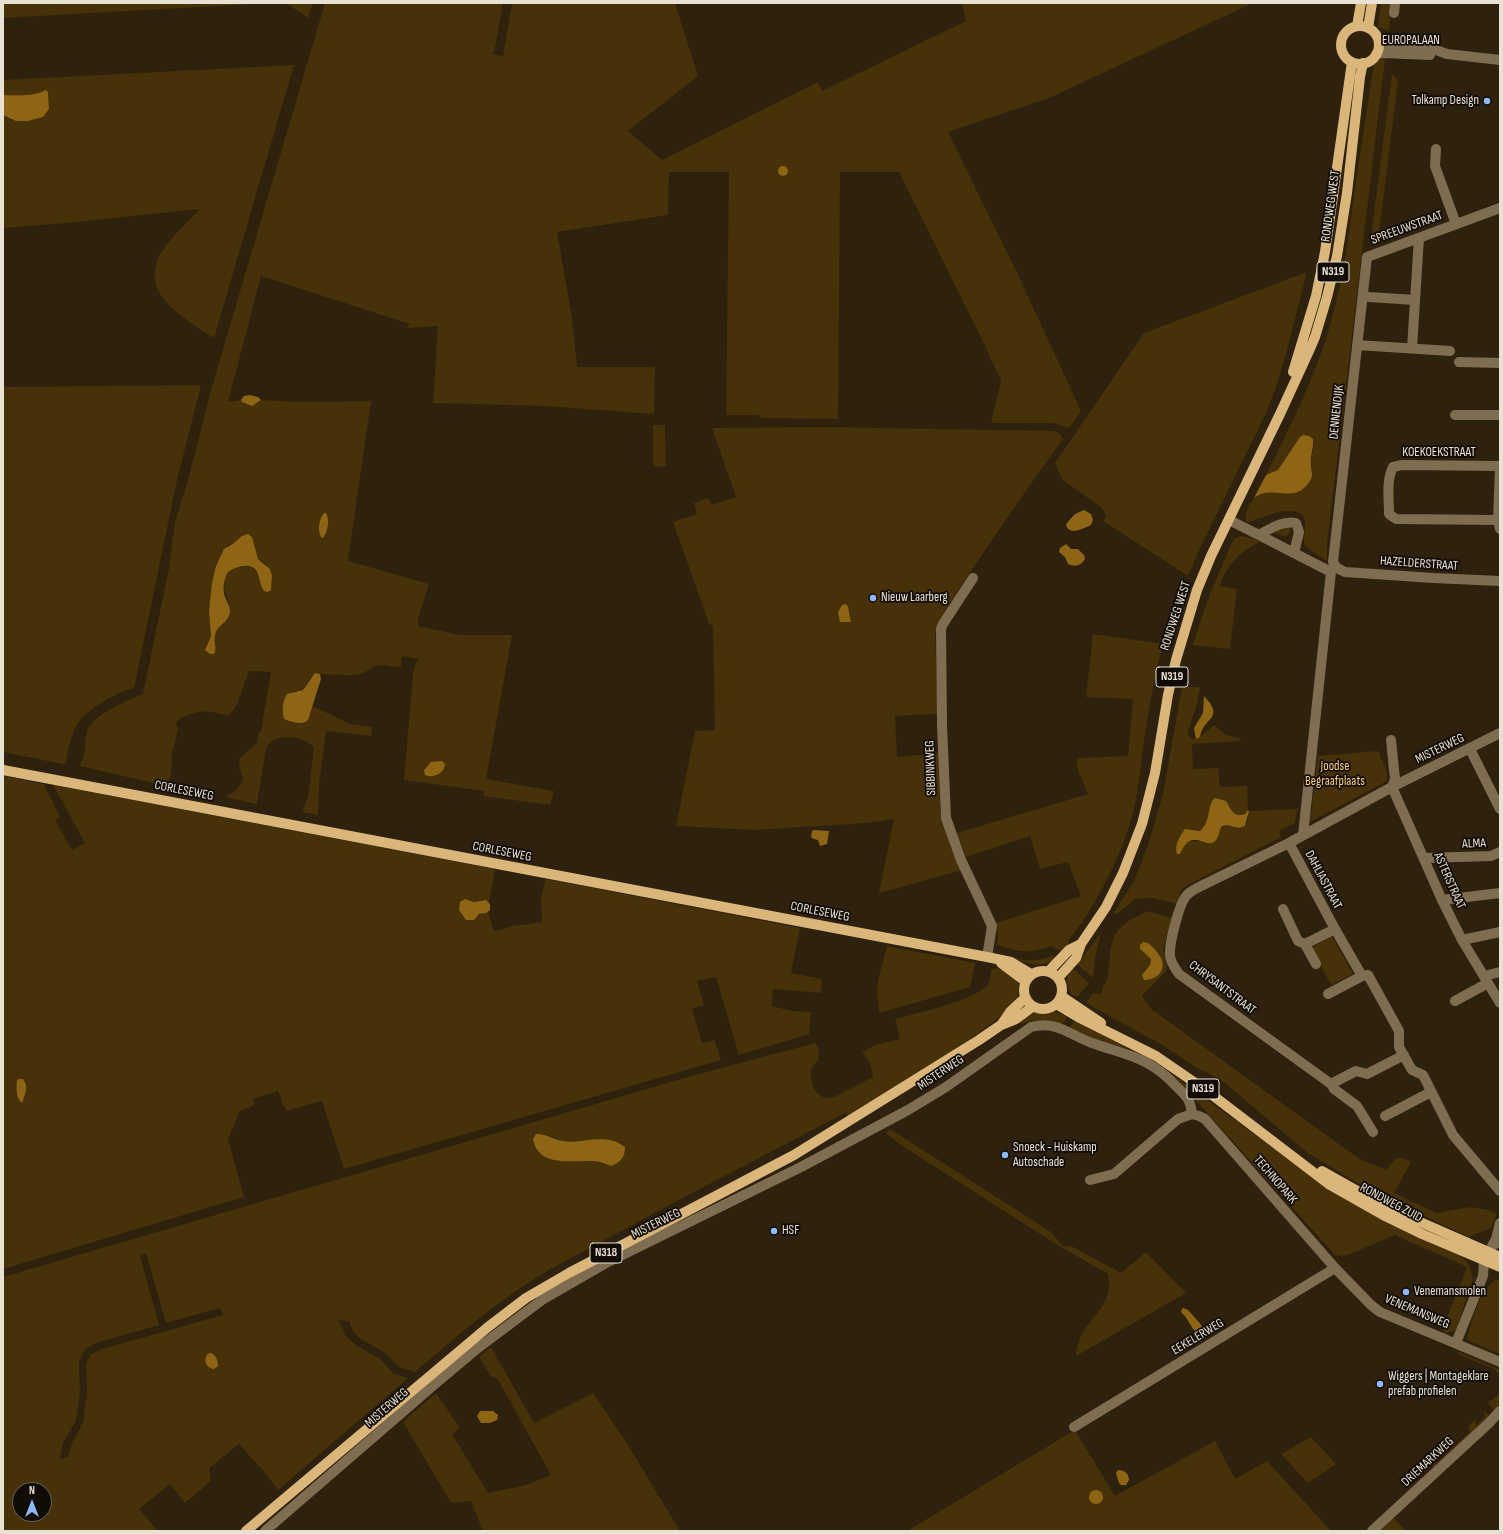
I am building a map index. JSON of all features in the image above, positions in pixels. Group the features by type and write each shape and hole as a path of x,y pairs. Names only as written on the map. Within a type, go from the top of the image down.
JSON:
{"main road":[{"path":"1357,26 1361,3"},
{"path":"1368,28 1372,3"},
{"path":"1357,26 1368,28 1373,31 1379,42 1379,48 1369,62 1363,64 1352,62 1343,54 1341,42 1346,31 1357,26"},
{"name":"RONDWEG WEST","path":"1280,414 1302,347 1316,296 1325,252 1352,62"},
{"name":"RONDWEG WEST","path":"1058,978 1076,958 1081,944 1106,908 1124,873 1142,824 1155,773 1168,695 1184,632 1197,590 1211,556 1310,351 1327,297 1337,256 1360,77 1363,64"},
{"name":"CORLESEWEG","path":"3,770 991,958 1028,977"},
{"name":"RONDWEG WEST","path":"1049,971 1070,950 1081,944"},
{"path":"1037,971 1049,971 1058,978 1062,987 1059,1000 1044,1009 1032,1007 1025,998 1023,992 1028,977 1037,971"},
{"name":"MISTERWEG","path":"1001,1025 1010,1012 1025,998"},
{"name":"RONDWEG ZUID","path":"1059,1000 1078,1017 1156,1056 1207,1091 1279,1146 1329,1176 1386,1207 1493,1259"},
{"name":"MISTERWEG","path":"246,1531 488,1327 526,1298 569,1273 794,1155 1001,1025 1016,1019 1032,1007"}],"street":[{"name":"EUROPALAAN","path":"1379,42 1436,50 1447,54"},
{"name":"EUROPALAAN","path":"1376,54 1447,54 1500,60"},
{"name":"SPREEUWSTRAAT","path":"1436,149 1435,166 1456,224"},
{"name":"SPREEUWSTRAAT","path":"1367,257 1500,208"},
{"path":"1412,348 1419,238"},
{"name":"DENNENDIJK","path":"1337,568 1333,562 1367,257"},
{"path":"1369,297 1415,300"},
{"path":"1357,345 1450,351"},
{"path":"1459,362 1500,363"},
{"path":"1455,415 1500,415"},
{"name":"KOEKOEKSTRAAT","path":"1402,465 1500,467 1499,525 1396,519 1389,514 1390,472 1393,467 1402,465"},
{"path":"1229,520 1331,572 1303,835"},
{"path":"1259,535 1289,521 1296,523 1299,532 1294,553"},
{"name":"HAZELDERSTRAAT","path":"1337,568 1345,572 1353,573 1500,581"},
{"name":"SIBBINKWEG","path":"973,578 941,629 943,762 946,818 961,860 992,926 991,958"},
{"name":"MISTERWEG","path":"1289,843 1392,787 1500,733"},
{"path":"1391,740 1395,779 1392,787"},
{"path":"1470,749 1500,809"},
{"name":"ASTERSTRAAT","path":"1392,787 1425,858 1442,900 1462,940 1500,1003"},
{"name":"DAHLIASTRAAT","path":"1289,843 1362,976 1368,976 1400,1031 1399,1047 1412,1070 1422,1075 1454,1135 1500,1191"},
{"name":"CHRYSANTSTRAAT","path":"1289,843 1187,894 1182,903 1173,936 1170,956 1172,963 1179,974 1331,1084 1334,1089 1357,1106 1373,1132"},
{"name":"ALMA","path":"1425,858 1491,856 1500,852"},
{"path":"1442,900 1500,893"},
{"path":"1283,909 1298,942 1305,944 1316,964"},
{"name":"DAHLIASTRAAT","path":"1305,944 1335,929"},
{"path":"1462,940 1500,932"},
{"path":"1455,1001 1500,972"},
{"path":"1328,994 1362,976"},
{"name":"MISTERWEG","path":"265,1531 478,1348 542,1300 608,1262 801,1167 908,1110 946,1087 1031,1026 1053,1025 1092,1043 1128,1053 1146,1061 1168,1076 1190,1101 1192,1114"},
{"path":"1331,1084 1356,1071 1367,1074 1404,1055"},
{"path":"1385,1116 1431,1092"},
{"path":"1090,1180 1114,1174 1178,1119 1192,1114"},
{"name":"TECHNOPARK","path":"1192,1114 1205,1119 1335,1268"},
{"name":"VENEMANSWEG","path":"1456,1343 1483,1276 1493,1259 1500,1223"},
{"name":"VENEMANSWEG","path":"1335,1268 1371,1306 1380,1312 1500,1362"},
{"name":"EEKELERWEG","path":"1074,1427 1335,1268"},
{"name":"DRIEMARKWEG","path":"1372,1531 1489,1423 1500,1411"}],"green space":[{"path":"3,3 273,3 3,18"},
{"path":"286,3 313,3 308,18"},
{"path":"325,3 503,3 495,48 492,54 503,56 512,3 675,3 698,76 628,131 662,160 818,82 822,91 966,21 962,3 1253,3 1049,98 948,132 1020,279 1081,411 1069,428 1053,423 991,423 1001,381 899,172 840,172 838,419 760,418 759,415 726,415 729,172 669,172 668,215 557,232 572,318 577,367 655,367 654,414 544,406 433,403 438,326 408,328 407,327 410,324 261,276 228,402 241,400 248,405 251,405 256,404 261,400 303,402 371,401 348,561 429,584 418,619 418,626 460,635 512,635 486,779 554,791 550,805 484,796 484,791 404,780 413,674 414,667 419,659 402,656 402,667 378,665 361,674 351,675 318,673 309,680 303,690 293,692 282,711 284,719 296,723 303,723 306,721 313,706 350,724 372,727 371,736 326,731 319,785 318,815 302,812 308,797 314,748 304,740 297,738 290,737 276,739 266,748 257,804 225,797 235,791 243,781 243,776 239,766 240,758 257,743 258,734 261,730 271,672 250,671 239,700 229,715 213,712 198,712 184,717 176,722 178,730 172,753 171,775 166,786 80,766 84,752 86,734 95,720 111,709 143,694 169,568 175,522 188,480 211,390","holes":["234,543 254,544 259,559 270,570 272,585 259,578 254,569 250,567 242,566 228,572 225,579 224,588 229,604 223,624 215,633 214,638 216,646 206,646 211,636 209,611 228,545","427,765 445,767 440,773 424,770"]},
{"path":"1381,3 1389,3 1389,6 1391,6 1389,31 1378,27"},
{"path":"1385,59 1327,544 1327,561 1306,546 1304,542 1305,520 1303,515 1298,512 1278,512 1247,522 1245,515 1251,502 1258,495 1267,492 1283,492 1292,494 1312,471 1311,459 1314,444 1300,437 1278,471 1266,475 1307,389 1321,354 1333,317 1345,259 1374,64 1378,60"},
{"path":"294,65 214,338 175,311 162,297 155,282 156,263 161,253 169,241 199,209 3,228 3,115 16,121 43,117 49,109 48,92 46,91 25,95 3,95 3,80"},
{"path":"1392,74 1398,80 1378,241 1371,239 1371,236"},
{"path":"1307,272 1276,387 1265,415 1201,546 1188,576 1103,521 1106,517 1101,507 1062,479 1055,463 1144,333"},
{"path":"201,385 177,480 134,688 121,692 106,700 81,719 73,734 66,763 63,764 3,752 3,387"},
{"path":"653,425 665,425 666,466 655,467 653,463"},
{"path":"822,427 1056,431 1063,439 967,577 949,604 939,623 935,633 938,714 895,716 897,757 939,753 940,814 963,870 879,893 894,819 867,823 756,830 676,826 695,731 715,730 713,626 709,624 673,522 697,514 694,503 708,498 712,505 736,497 712,428","holes":["842,605 848,606 851,617 838,612"]},
{"path":"1290,526 1291,528 1289,534 1284,537 1274,532"},
{"path":"1240,536 1251,538 1260,542 1241,554 1230,565 1220,586 1237,589 1230,649 1193,645 1206,604 1222,565 1234,539"},
{"path":"1093,634 1163,644 1152,696 1137,793 1131,820 1120,851 1105,883 1087,914 1068,941 1071,946 1064,953 1051,946 1030,951 1011,949 997,945 998,932 996,923 1081,896 1068,862 1040,869 1030,836 966,857 957,833 1088,794 1077,768 1077,758 1128,756 1133,699 1086,697"},
{"path":"1182,687 1200,687 1197,704 1188,730 1188,735 1192,739 1199,738 1214,725 1226,735 1239,738 1242,741 1192,744 1193,769 1218,768 1220,787 1247,786 1248,810 1245,814 1238,815 1232,811 1230,807 1211,803 1207,822 1200,831 1189,829 1180,854 1186,844 1190,841 1218,839 1220,828 1222,826 1229,825 1235,828 1245,826 1249,811 1297,809 1295,823 1279,831 1281,837 1182,888 1177,904 1153,898 1135,899 1116,915 1114,912 1134,881 1149,842 1163,794"},
{"name":"Joodse Begraafplaats","path":"1378,751 1387,772 1387,781 1310,822 1318,756"},
{"path":"3,776 44,784 60,817 55,820 72,850 85,843 53,785 495,869 489,903 483,900 474,902 470,900 460,912 463,916 477,916 488,912 494,931 513,926 542,922 541,896 546,879 800,928 791,973 822,979 821,993 773,989 772,1006 792,1011 811,1012 809,1034 739,1055 716,977 697,981 704,1005 692,1009 702,1043 714,1040 721,1060 344,1169 322,1101 286,1111 278,1091 253,1099 255,1105 240,1111 228,1139 244,1197 3,1269","holes":["19,1079 23,1079 26,1088 22,1102 18,1097 18,1091"]},
{"path":"1148,911 1173,917 1163,948 1167,970 1142,996 1151,1009 1361,1160 1385,1169 1388,1168 1396,1158 1403,1158 1411,1162 1394,1193 1436,1213 1470,1207 1489,1210 1497,1214 1491,1228 1469,1237 1371,1191 1308,1153 1220,1079 1197,1068 1164,1046 1086,1003 1093,993 1101,994 1108,977 1113,940 1120,928 1128,921","holes":["1140,949 1155,950 1161,958 1163,968 1142,975 1150,965 1151,959"]},
{"path":"1101,933 1095,957 1093,978 1077,964"},
{"path":"1332,936 1353,974 1331,985 1311,948"},
{"path":"887,946 975,963 970,987 879,1013 877,992 878,980"},
{"path":"1052,956 1057,957 1046,964 1040,965 1010,957 1031,960"},
{"path":"1071,967 1089,983 1077,997 1072,995 1067,985 1067,977"},
{"path":"997,968 1008,972 1018,981 1019,993 1016,1003 988,1026 932,1066 850,1117 845,1113 547,1271 496,1306 415,1372 399,1367 385,1353 361,1339 353,1331 349,1321 338,1320 346,1336 356,1345 380,1359 394,1374 408,1378 278,1490 239,1444 209,1468 211,1481 185,1503 170,1484 139,1509 158,1531 3,1531 3,1277 695,1075 815,1043 818,1047 819,1059 811,1069 813,1086 815,1090 823,1097 834,1097 873,1077 870,1064 862,1052 875,1045 900,1039 895,1019 944,1006 970,996 987,986 992,969","holes":["536,1134 542,1134 563,1141 612,1140 611,1166 596,1161 567,1161 550,1158 537,1148 533,1139","146,1253 166,1323 220,1308 223,1315 102,1349 91,1354 86,1364 87,1394 83,1422 71,1446 68,1457 60,1459 63,1443 76,1420 80,1393 79,1362 85,1349 99,1342 159,1325 140,1256"]},
{"path":"1053,1011 1067,1017 1062,1024 1041,1020 1030,1021 1020,1025 1030,1013"},
{"path":"1074,1020 1136,1050 1086,1035 1070,1027"},
{"path":"1173,1075 1317,1180 1461,1255 1469,1265 1473,1279 1456,1330 1444,1334 1443,1328 1467,1267 1395,1235 1348,1255 1336,1256"},
{"path":"890,1129 1051,1232 1063,1246 1071,1246 1121,1273 1146,1252 1186,1293 1076,1356 1078,1343 1083,1333 1107,1297 1109,1287 1108,1274 1059,1246 901,1145 886,1133"},
{"path":"1500,1279 1500,1354 1467,1340 1474,1315 1482,1295 1488,1287"},
{"path":"491,1347 534,1423 593,1393 628,1445 680,1531 483,1531 471,1501 451,1503 403,1422 436,1393 460,1428 452,1434 488,1493 526,1485 551,1475 497,1378 491,1376 479,1357"},
{"path":"1459,1352 1500,1370 1500,1375 1494,1369 1457,1354"},
{"path":"1500,1393 1500,1405 1494,1410 1488,1403"},
{"path":"1484,1411 1488,1415 1488,1418 1435,1469 1430,1465 1431,1459 1433,1458 1436,1464 1470,1432 1468,1426 1475,1420 1476,1426 1485,1417"},
{"path":"1075,1430 1115,1496 1215,1441 1235,1479 1267,1461 1331,1531 907,1531"},
{"path":"1311,1437 1335,1463 1335,1465 1308,1483 1281,1454"},
{"path":"1393,1517 1406,1531 1377,1531"}],"shaded area":[{"path":"46,90 48,92 49,109 43,117 28,121 16,121 3,115 3,95 30,95"},
{"path":"781,166 785,166 787,167 787,175 781,176 778,173 778,169"},
{"path":"250,395 258,397 261,400 252,406 242,402 241,400 244,396"},
{"path":"1303,435 1309,436 1313,439 1311,461 1312,476 1308,484 1300,491 1294,493 1268,493 1261,494 1254,498 1266,475 1278,470 1300,437"},
{"path":"1084,510 1091,514 1093,520 1091,525 1073,531 1067,528 1066,524 1075,514"},
{"path":"324,513 326,513 328,522 323,538 321,537 319,528"},
{"path":"248,534 252,537 258,559 270,569 272,576 271,590 268,592 264,591 257,572 251,567 243,566 228,572 224,590 230,612 228,618 216,632 215,651 214,654 210,654 205,650 211,636 209,611 212,583 216,566 224,549 242,536"},
{"path":"1066,544 1071,549 1078,549 1084,555 1085,559 1082,563 1075,566 1068,564 1065,557 1059,552 1060,548"},
{"path":"845,604 848,606 851,622 840,622 838,612 842,605"},
{"path":"315,673 320,674 321,679 308,720 299,723 284,719 283,706 287,694 303,690"},
{"path":"1204,696 1213,709 1213,714 1202,730 1200,737 1196,739 1194,728 1203,713"},
{"path":"442,761 445,764 441,772 435,776 425,775 424,770 431,762"},
{"path":"1215,798 1226,801 1235,814 1245,814 1248,810 1245,826 1238,828 1228,825 1222,826 1217,839 1214,842 1208,843 1197,840 1190,841 1185,845 1180,854 1177,854 1176,847 1179,838 1185,829 1200,831 1206,823 1211,804"},
{"path":"812,831 829,831 827,844 820,846 818,840 811,837"},
{"path":"465,899 474,902 486,900 490,904 490,910 486,913 479,914 474,920 466,920 459,910 460,902"},
{"path":"1143,942 1148,943 1160,956 1163,967 1159,974 1148,980 1144,980 1142,975 1150,965 1151,959 1140,949 1140,945"},
{"path":"19,1079 23,1079 26,1085 26,1091 22,1103 17,1093 17,1081"},
{"path":"536,1134 571,1142 602,1139 610,1140 625,1147 624,1154 620,1161 611,1166 595,1161 557,1160 542,1155 536,1148 533,1139"},
{"path":"1183,1308 1188,1310 1203,1327 1201,1333 1197,1333 1195,1331 1181,1312"},
{"path":"209,1353 216,1357 218,1366 214,1369 207,1365 205,1360"},
{"path":"480,1411 493,1411 498,1415 497,1420 490,1423 481,1423 477,1416"},
{"path":"1118,1470 1127,1474 1129,1480 1126,1485 1121,1485 1119,1483 1116,1473"},
{"path":"1096,1490 1101,1492 1103,1497 1101,1502 1096,1504 1091,1502 1089,1497 1091,1492"}],"place":[{"name":"Tolkamp Design","path":"1487,101"},
{"name":"Nieuw Laarberg","path":"873,598"},
{"name":"Snoeck - Huiskamp Autoschade","path":"1005,1155"},
{"name":"HSF","path":"774,1231"},
{"name":"Venemansmolen","path":"1406,1292"},
{"name":"Wiggers | Montageklare prefab profielen","path":"1380,1384"}]}
